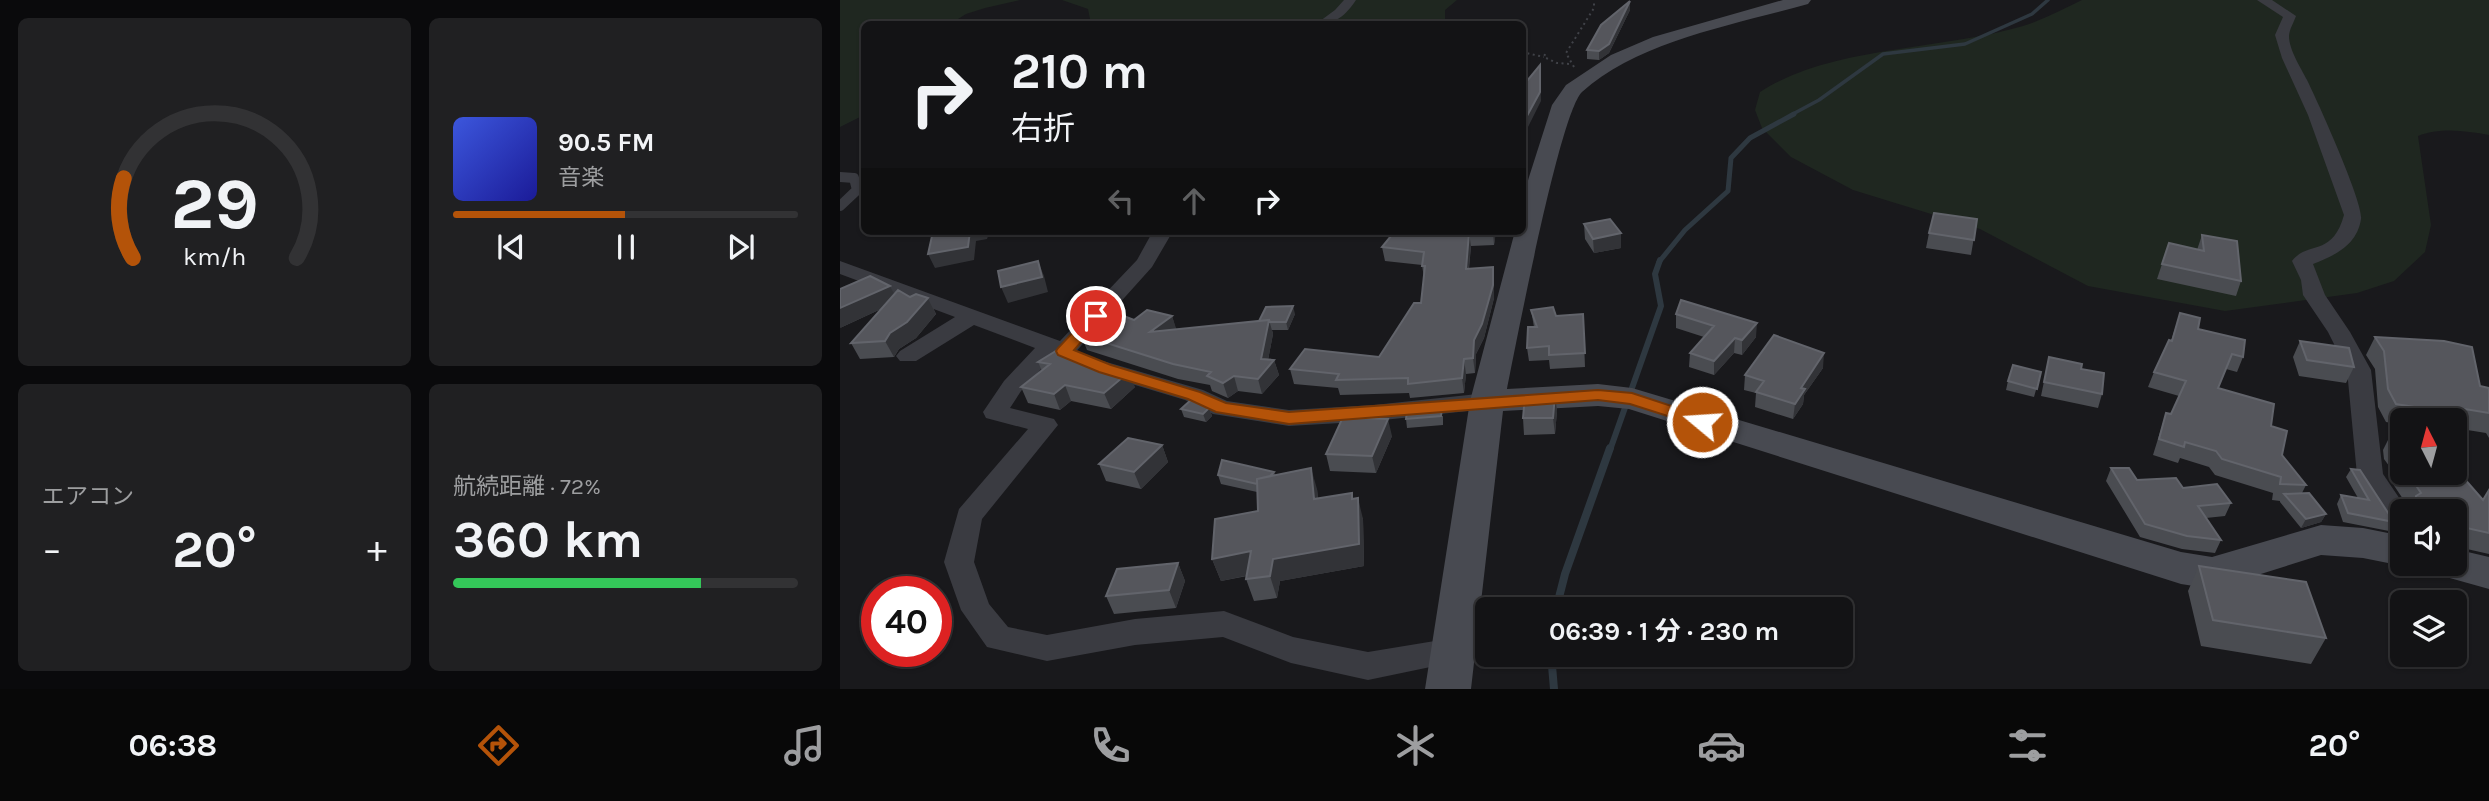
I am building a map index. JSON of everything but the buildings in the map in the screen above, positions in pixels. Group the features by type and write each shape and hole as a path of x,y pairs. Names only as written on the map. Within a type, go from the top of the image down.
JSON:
{"street":[{"path":"1327,21 1340,13 1350,0"},
{"path":"1448,689 1487,401 1541,177 1559,117 1581,69 1618,59 1660,41 1802,0"},
{"path":"2263,0 2290,16 2282,35 2289,58 2316,115 2353,215 2351,228 2344,241 2302,261 2311,280 2314,295 2339,332 2359,370 2370,475 2390,505"},
{"path":"1161,235 1145,263 1056,349 1012,386 995,412 1045,425 969,516 959,562 976,610 998,638 1047,648 1135,632 1224,624 1291,650 1368,666 1453,651"},
{"path":"840,267 1105,368 1223,408 1289,418 1374,414 1487,401 1598,395 1632,399 2181,568 2213,573 2246,561 2321,541 2363,542 2390,548"},
{"path":"908,356 971,317"},
{"path":"2467,568 2489,573"}],"lane":[{"path":"840,177 854,178 858,190 840,206"}],"path":[{"path":"1581,69 1566,53 1594,8 1594,0"},
{"path":"1526,53 1544,55 1557,63 1581,69"}],"shaded area":[{"path":"840,0 1020,0 966,14 955,21 861,21 861,116 840,127"},
{"path":"1062,0 1457,0 1445,10 1445,21 1090,21 1088,9"},
{"path":"2082,0 2489,0 2489,135 2444,131 2418,136 2431,225 2425,252 2394,281 2357,293 2225,311 2088,286 1980,229 1853,190 1791,157 1762,128 1755,110 1760,92 1788,77 1819,66 1853,57 1992,34 2045,18"}],"waterway":[{"path":"1791,115 1819,100 1883,54 1965,44 2032,14 2048,0"},
{"path":"1660,261 1685,230 1728,191 1731,158 1750,138 1794,114"},
{"path":"1610,450 1661,306 1655,274 1660,261"},
{"path":"1559,597 1610,448"},
{"path":"1552,667 1554,689"}],"route":[{"path":"1096,316 1064,351 1105,368 1165,386 1223,408 1289,418 1374,414 1487,401 1598,395 1632,399 1702,422"}]}
